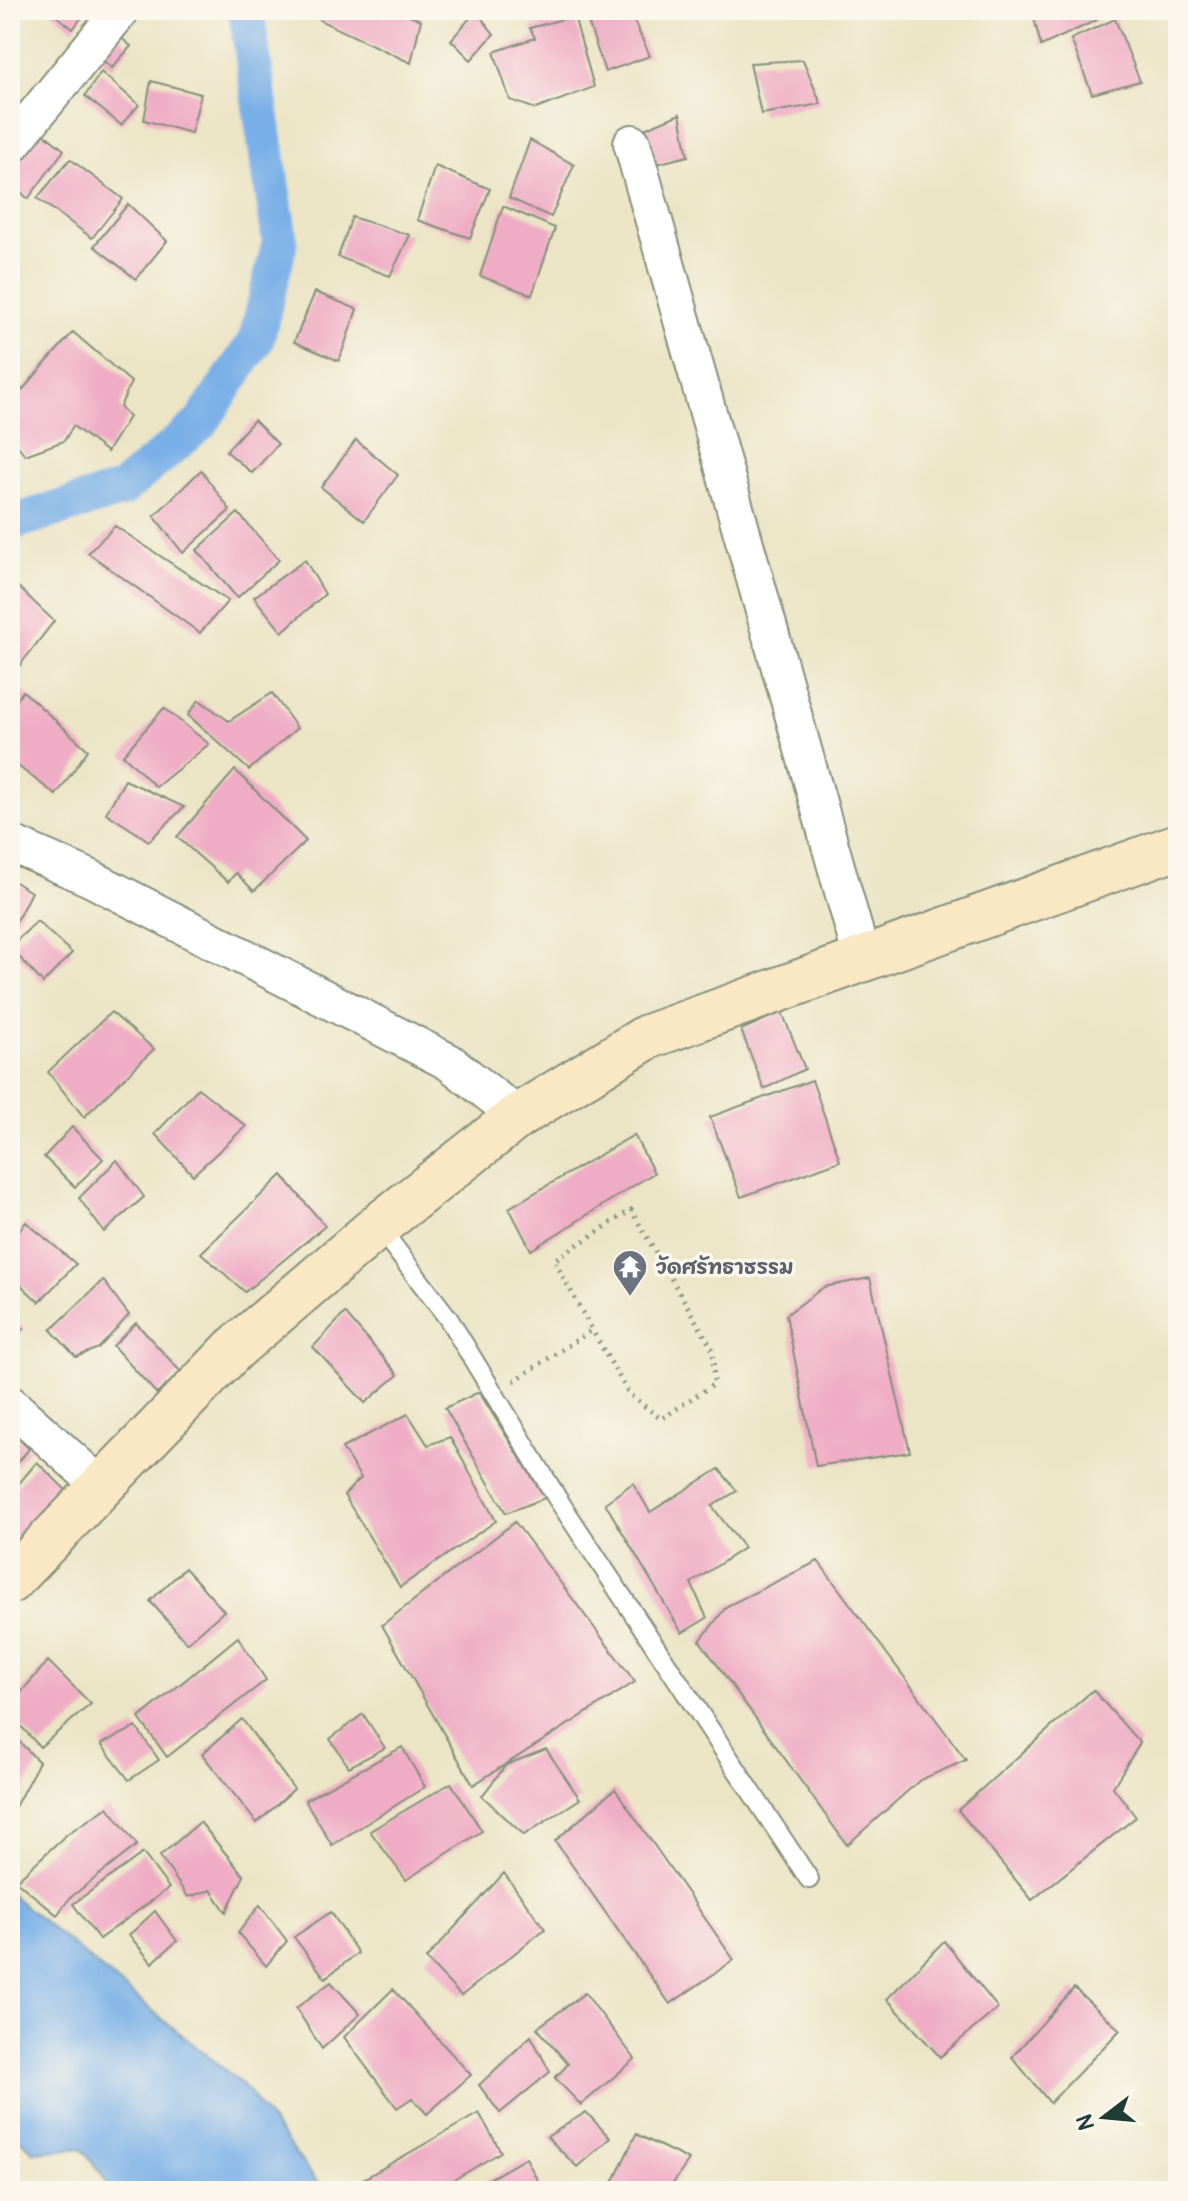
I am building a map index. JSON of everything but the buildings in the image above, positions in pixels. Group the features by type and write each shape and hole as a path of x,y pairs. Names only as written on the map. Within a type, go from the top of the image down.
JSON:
{"street":[{"path":"10,146 121,10"},
{"path":"632,143 863,962"},
{"path":"10,843 90,878 449,1062 518,1116"},
{"path":"10,1581 234,1349 378,1226 518,1116 647,1037 863,962 1178,846"},
{"path":"10,1404 101,1486"}],"lane":[{"path":"378,1226 448,1318 557,1498 809,1879"}],"path":[{"path":"631,1210 713,1350 714,1384 661,1419 629,1394 592,1330 554,1260 631,1210"},
{"path":"493,1394 592,1330"}],"water":[{"path":"10,1894 243,2085 324,2191 114,2191 81,2148 34,2152 10,2130"}],"waterway":[{"path":"10,523 121,490 201,423 256,340 280,242 246,10"}],"place":[{"name":"วัดศรัทธาธรรม","path":"630,1298"}]}
